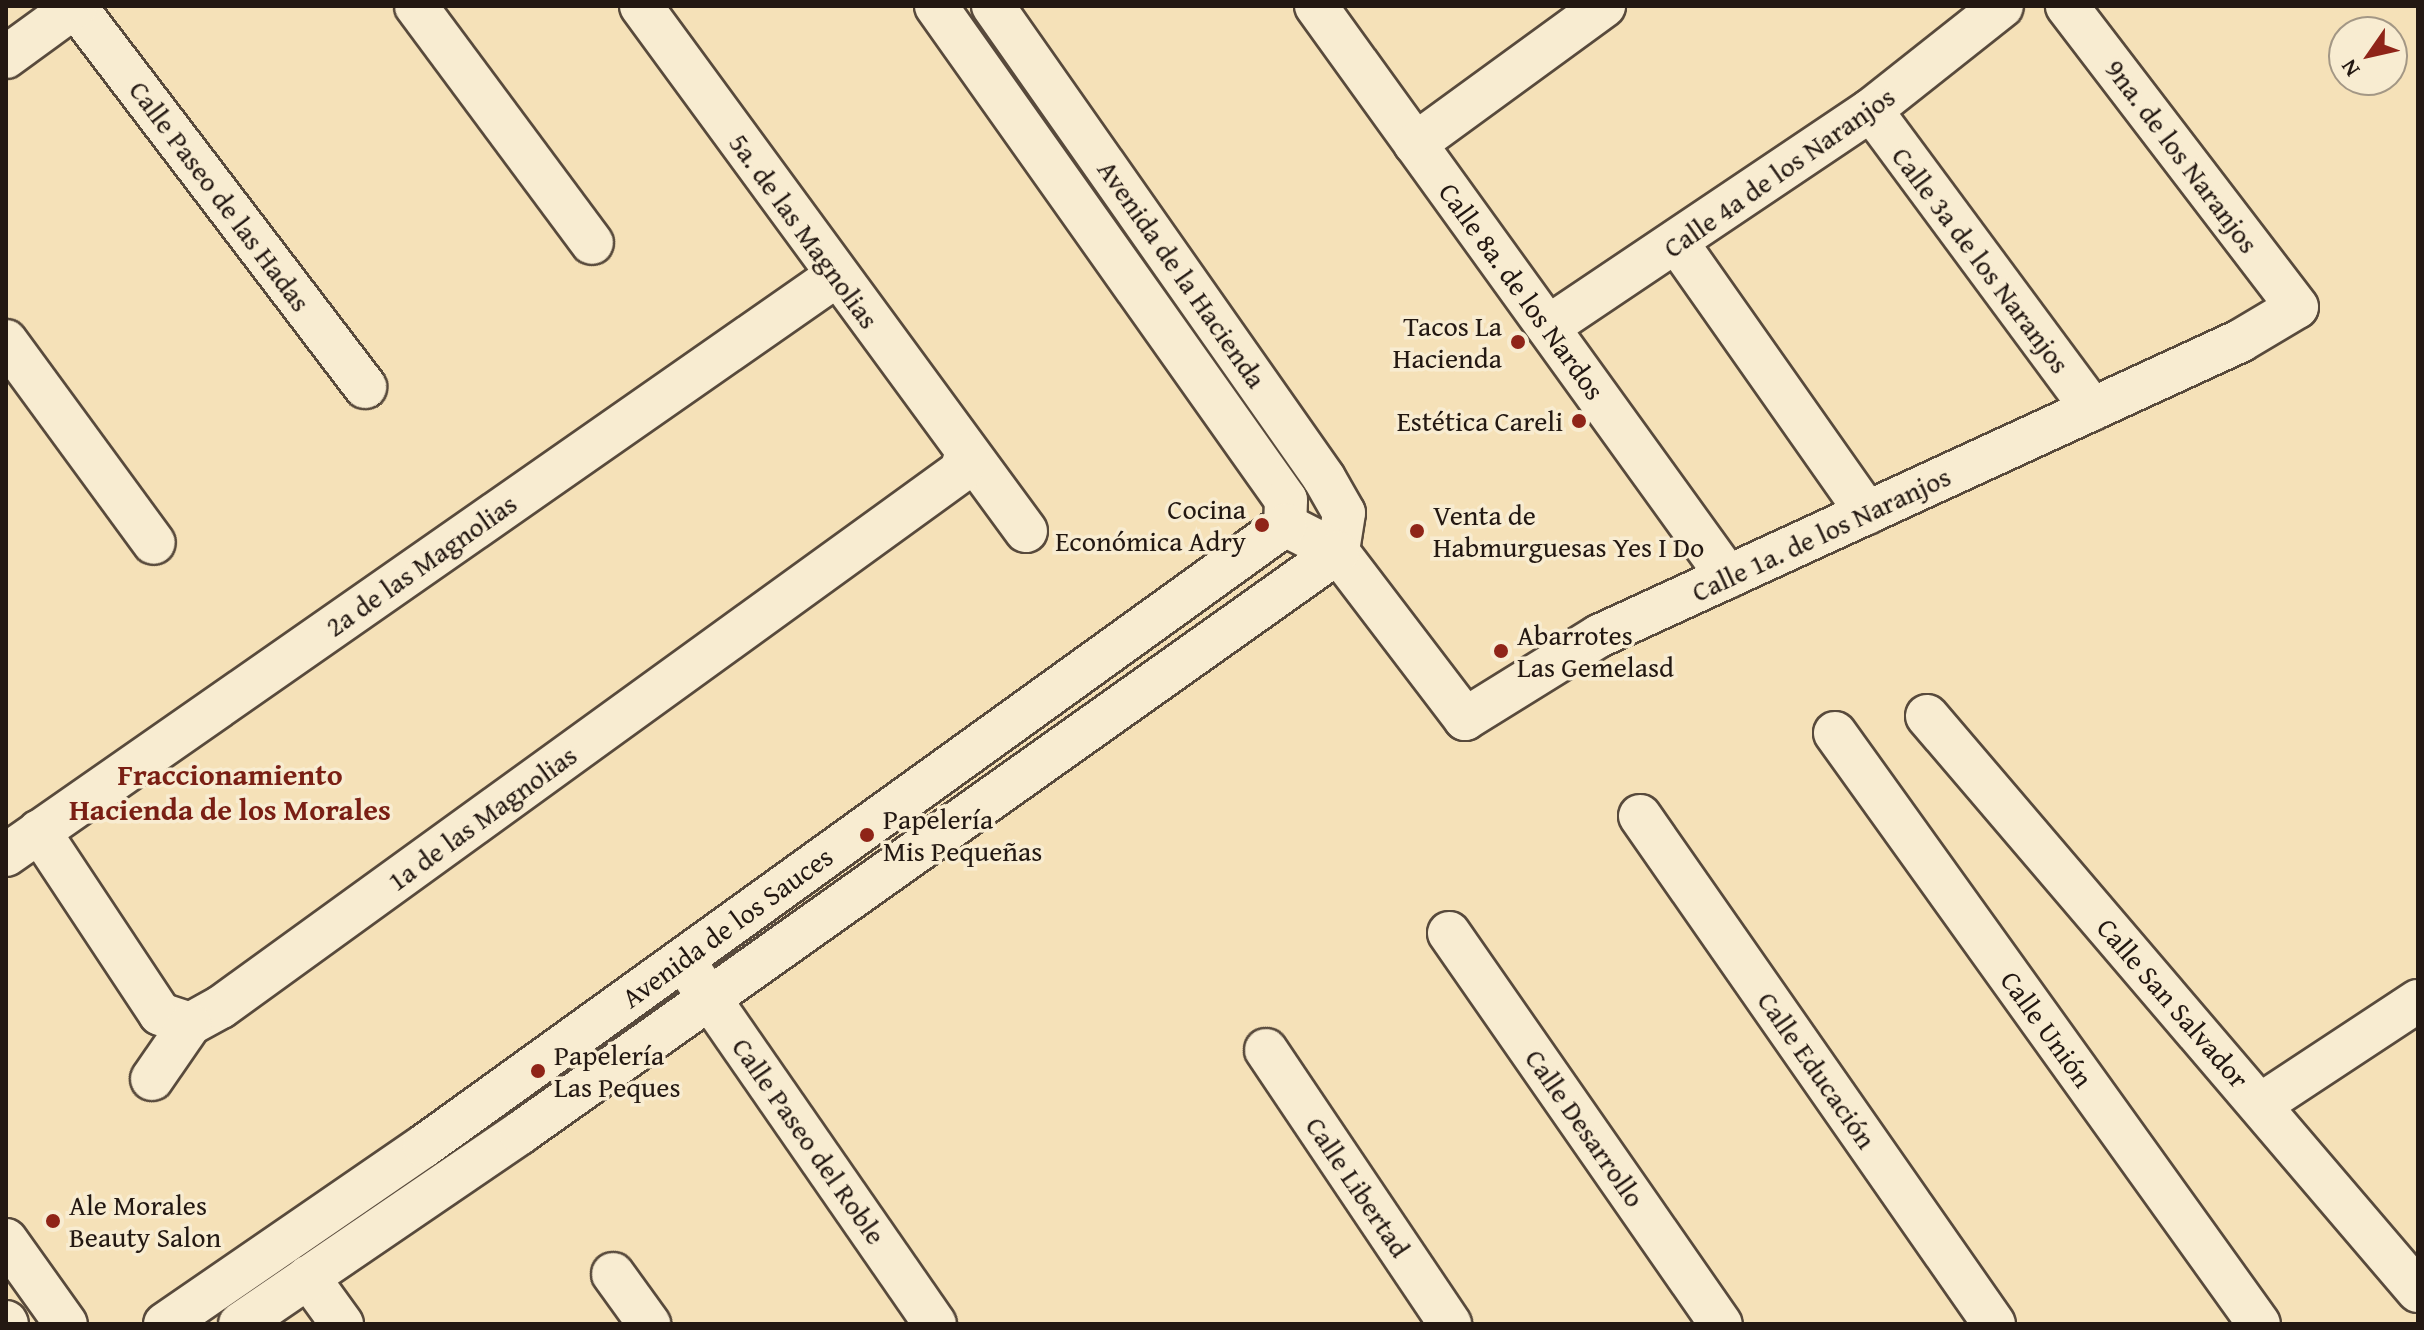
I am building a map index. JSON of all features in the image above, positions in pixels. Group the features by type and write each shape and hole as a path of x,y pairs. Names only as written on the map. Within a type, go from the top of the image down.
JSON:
{"street":[{"path":"6,57 75,6"},
{"name":"Calle Paseo de las Hadas","path":"75,6 365,387"},
{"path":"416,6 592,243"},
{"name":"5a. de las Magnolias","path":"641,6 966,455 1026,531"},
{"name":"Avenida de la Hacienda","path":"936,6 1286,500 1285,525"},
{"name":"Avenida de la Hacienda","path":"993,6 1324,478 1344,513 1338,552"},
{"name":"Calle 8a. de los Nardos","path":"1316,6 1728,577"},
{"path":"1415,144 1604,6"},
{"name":"Calle 4a de los Naranjos","path":"1548,327 1678,244 1871,110 2002,6"},
{"name":"9na. de los Naranjos","path":"2067,6 2297,307"},
{"name":"Calle 3a de los Naranjos","path":"1871,110 2092,409"},
{"path":"1678,244 1867,513"},
{"name":"2a de las Magnolias","path":"22,843 836,276"},
{"name":"Calle 1a. de los Naranjos","path":"1285,525 1338,552 1465,719 1599,636 2240,341 2297,307"},
{"path":"6,341 154,543"},
{"name":"1a de las Magnolias","path":"190,1024 221,1007 961,471 966,455"},
{"name":"Avenida de los Sauces","path":"165,1324 682,959 1285,525"},
{"name":"Avenida de los Sauces","path":"240,1324 710,999 1338,552"},
{"name":"Calle San Salvador","path":"1927,716 2418,1291"},
{"name":"Calle Unión","path":"1835,733 2259,1324"},
{"name":"Calle Educación","path":"1640,816 1994,1324"},
{"path":"22,843 160,1014 190,1024 152,1079"},
{"name":"Calle Desarrollo","path":"1449,933 1721,1324"},
{"name":"Calle Paseo del Roble","path":"682,959 935,1324"},
{"path":"2260,1105 2418,1001"},
{"name":"Calle Libertad","path":"1266,1050 1450,1324"},
{"path":"6,1240 66,1324"},
{"path":"613,1274 649,1324"},
{"path":"308,1277 342,1324"}],"place":[{"name":"Tacos La Hacienda","path":"1518,342"},
{"name":"Estética Careli","path":"1579,421"},
{"name":"Cocina Económica Adry","path":"1262,525"},
{"name":"Venta de Habmurguesas Yes I Do","path":"1417,531"},
{"name":"Abarrotes Las Gemelasd","path":"1501,651"},
{"name":"Papelería Mis Pequeñas","path":"867,835"},
{"name":"Papelería Las Peques","path":"538,1071"},
{"name":"Ale Morales Beauty Salon","path":"53,1221"}],"district":[{"name":"Fraccionamiento Hacienda de los Morales","path":"230,791"}]}
